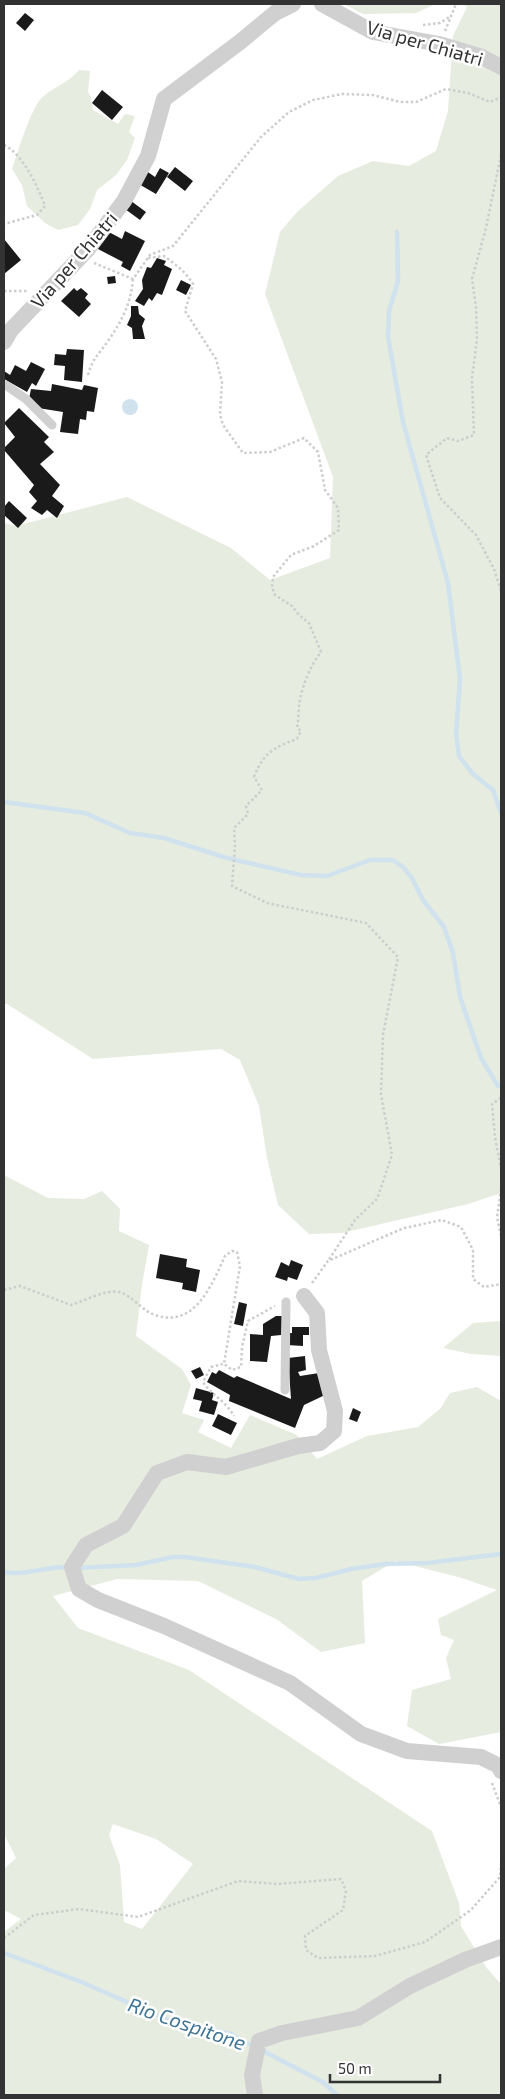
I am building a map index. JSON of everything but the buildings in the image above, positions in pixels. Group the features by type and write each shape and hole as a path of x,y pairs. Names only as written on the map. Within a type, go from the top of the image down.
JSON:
{"street":[{"name":"Via per Chiatri","path":"4,342 12,330 88,249 124,201 148,156 164,99 275,13 293,4"},
{"name":"Via per Chiatri","path":"322,4 373,32 439,44 482,57 501,68"},
{"path":"304,1296 317,1313 319,1350 335,1410 334,1431 320,1443 298,1446 226,1467 187,1462 157,1473 123,1526 86,1545 73,1571 79,1589 98,1600 164,1626 290,1683 361,1734 407,1751 481,1757 499,1766 501,1771"},
{"path":"255,2095 252,2075 258,2048 282,2033 358,2018 410,1986 465,1960 501,1947"}],"lane":[{"path":"4,384 26,399 52,425"},
{"path":"285,1390 286,1302"}],"path":[{"path":"439,44 456,4"},
{"path":"88,375 91,362 107,342 132,297 133,279 150,257 173,246 261,137 289,112 313,100 342,94 374,95 400,102 416,102 446,89 468,93 490,102 501,97"},
{"path":"4,145 19,158 37,184 45,206 37,215 4,224"},
{"path":"501,155 486,228 472,279 476,307 477,339 472,378 474,435 458,441 447,438 426,456 440,498 476,535 494,569 501,591"},
{"path":"150,257 164,256 189,277 192,284 185,311 216,359 222,382 220,415 223,425 243,452 270,452 304,438 318,452 325,490 338,508 339,530 314,546 291,555 273,577 272,587 275,595 292,606 309,623 321,652 314,662 299,701 300,715 297,728 301,731 297,739 276,747 260,761 254,777 262,790 246,806 248,814 234,828 235,847 232,886 267,903 366,923 398,957 383,1035 381,1094 392,1155 377,1199 355,1220 304,1296"},
{"path":"78,258 133,279"},
{"path":"501,1098 492,1104 501,1169"},
{"path":"501,1189 497,1218 501,1236"},
{"path":"328,1261 404,1228 442,1220 461,1227 473,1250 473,1279 484,1287 501,1284"},
{"path":"4,1290 20,1286 72,1305 106,1292 120,1292 154,1315 174,1318 201,1303 226,1256 232,1251 237,1252 240,1266 224,1364"},
{"path":"234,1416 228,1405 206,1387 203,1382 211,1367 224,1364 232,1370 241,1367 242,1347 248,1320 269,1308 286,1302"},
{"path":"4,1938 34,1915 80,1909 138,1917 238,1881 277,1884 341,1879 346,1891 343,1910 305,1936 306,1950 318,1958 375,1956 425,1942 471,1910 500,1876 501,1863"}],"shaded area":[{"path":"344,4 435,4 416,13 363,14"},
{"path":"463,4 501,4 501,1193 468,1204 342,1233 309,1234 278,1205 267,1158 259,1106 240,1060 221,1049 93,1059 7,1004 4,1004 4,523 16,526 127,497 231,548 270,580 330,558 333,477 265,294 280,232 297,212 338,176 373,161 409,166 436,151 448,111 453,36 467,7"},
{"path":"79,70 90,71 88,92 91,97 93,110 118,124 125,114 135,116 129,132 135,138 127,160 116,175 97,190 90,209 78,225 58,230 45,223 27,206 22,185 12,169 28,124 39,101 70,79"},
{"path":"4,1175 48,1198 84,1199 102,1191 120,1209 119,1231 149,1245 136,1336 182,1369 191,1385 182,1413 204,1420 198,1432 231,1448 250,1415 297,1435 317,1459 367,1436 418,1427 440,1409 450,1393 477,1387 501,1401 501,1732 439,1744 407,1726 412,1690 451,1679 446,1658 454,1640 441,1635 438,1619 497,1590 462,1578 395,1561 362,1581 365,1643 321,1652 276,1619 198,1581 117,1579 53,1596 78,1628 189,1670 432,1831 459,1903 461,1926 486,1967 501,1984 501,2095 4,2095 4,1932 21,1919 4,1910 4,1869 16,1858 4,1834","holes":["113,1824 156,1839 193,1864 142,1929 124,1922 120,1865 109,1835"]},
{"path":"501,1321 501,1356 471,1354 443,1348 473,1323"}],"water":[{"path":"127,399 133,399 138,404 136,413 127,415 122,410 122,404"}],"waterway":[{"path":"397,232 398,281 389,311 388,337 403,422 448,583 460,679 456,734 459,756 473,774 493,790 501,813"},
{"path":"4,802 85,813 130,833 164,838 227,858 301,875 327,876 370,860 393,860 403,867 412,878 423,900 444,927 453,953 460,997 481,1058 498,1086"},
{"path":"76,1568 136,1565 173,1557 185,1557 255,1567 299,1579 316,1578 351,1569 385,1564 427,1563 501,1554"},
{"path":"4,1572 20,1573 69,1567"},
{"name":"Rio Cospitone","path":"4,1953 79,1981 168,2020 231,2034 254,2047"},
{"name":"Rio Cospitone","path":"261,2050 323,2082 337,2095"}]}
